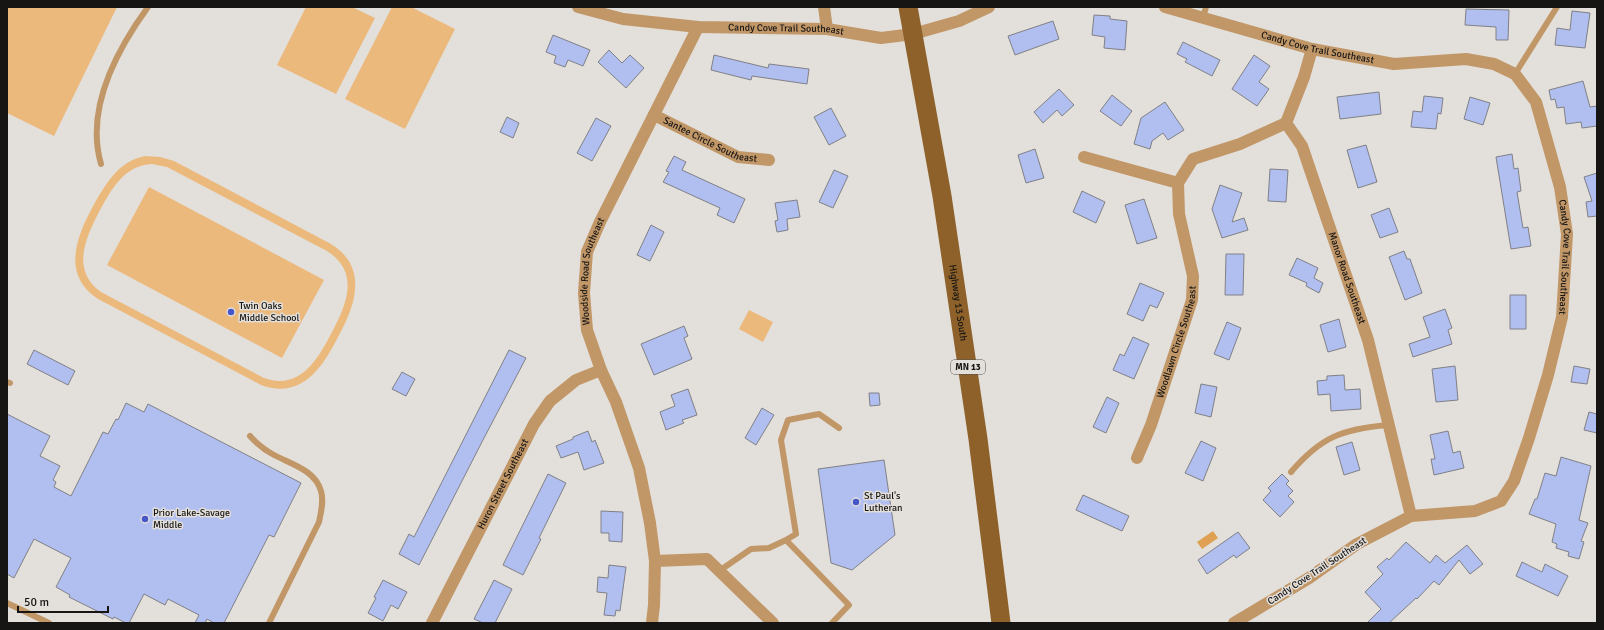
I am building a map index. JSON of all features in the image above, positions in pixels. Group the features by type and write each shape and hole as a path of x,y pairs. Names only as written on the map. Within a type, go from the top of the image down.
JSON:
{"main road":[{"name":"Highway 13 South","path":"908,7 942,196 978,439 1001,623"}],"street":[{"name":"Candy Cove Trail Southeast","path":"578,7 623,19 698,27 827,29 881,38 913,34 960,21 989,7"},
{"path":"824,7 827,29"},
{"name":"Candy Cove Trail Southeast","path":"1165,7 1204,12 1312,49 1394,64 1466,59 1494,64 1515,74 1536,102 1560,187 1567,234 1562,317 1529,438 1514,481 1501,501 1475,511 1411,516 1357,544 1309,578 1234,623"},
{"name":"Woodside Road Southeast","path":"652,623 655,561 650,523 639,468 616,402 601,370 587,330 584,293 587,252 600,222 698,27"},
{"path":"1084,156 1178,183 1193,159 1240,144 1286,123 1304,77 1312,49"},
{"name":"Santee Circle Southeast","path":"654,115 738,157 769,160"},
{"name":"Manor Road Southeast","path":"1286,123 1302,146 1368,340 1411,516"},
{"name":"Woodlawn Circle Southeast","path":"1137,458 1151,425 1192,300 1193,276 1179,214 1178,183"},
{"name":"Huron Street Southeast","path":"432,623 534,424 550,401 576,380 601,370"},
{"path":"655,561 707,559 773,623"}],"lane":[{"path":"101,164 97,148 97,125 104,90 115,60 126,39 148,7"},
{"path":"1515,74 1558,7"},
{"path":"719,570 751,549 769,548 796,534 781,440 788,420 819,414 839,428"},
{"path":"1291,472 1305,455 1336,435 1364,427 1388,425"},
{"path":"250,436 259,445 273,454 307,471 315,480 321,492 322,506 319,522 269,623"},
{"path":"786,540 849,605 832,623"},
{"path":"7,603 48,623"}],"shaded area":[{"path":"7,7 117,7 54,136 7,113"},
{"path":"306,7 352,7 375,18 336,94 277,65"},
{"path":"392,7 411,7 455,29 405,129 345,99"},
{"path":"145,156 160,157 174,161 331,244 343,253 350,264 354,275 354,299 345,323 333,347 318,369 309,378 288,388 275,388 261,385 100,300 88,291 80,280 76,269 75,257 81,233 92,208 107,183 113,175 127,163","holes":["152,164 167,167 327,251 337,259 344,269 348,289 342,310 321,352 314,362 298,376 288,380 277,381 264,378 101,292 92,284 83,265 84,254 89,233 108,195 126,174 142,165"]},
{"path":"149,187 324,280 282,358 107,265"},
{"path":"749,310 773,322 763,342 739,329"},
{"path":"1213,531 1218,538 1202,549 1197,542"}],"building":[{"path":"1466,9 1509,10 1508,40 1496,40 1496,27 1465,25"},
{"path":"1572,11 1590,13 1585,48 1555,45 1557,28 1570,30"},
{"path":"1094,15 1110,16 1110,19 1127,21 1125,50 1104,48 1105,37 1092,35"},
{"path":"1053,21 1059,39 1015,55 1008,36"},
{"path":"553,35 590,50 583,66 568,60 565,67 554,63 556,56 546,52"},
{"path":"1183,42 1220,60 1212,76 1185,62 1187,59 1177,54"},
{"path":"609,50 622,63 630,55 644,68 626,88 598,62"},
{"path":"714,55 768,68 769,64 809,69 807,84 752,76 751,80 711,70"},
{"path":"1254,55 1270,66 1259,82 1269,89 1257,106 1232,89"},
{"path":"1583,81 1590,107 1597,106 1597,126 1582,128 1581,122 1566,124 1564,107 1557,108 1555,99 1551,100 1549,90"},
{"path":"1059,89 1074,105 1062,116 1057,110 1043,123 1034,112"},
{"path":"1379,92 1381,114 1340,119 1337,97"},
{"path":"1112,95 1132,111 1121,126 1100,111"},
{"path":"1424,96 1443,98 1441,114 1438,113 1436,129 1411,127 1413,111 1422,112"},
{"path":"1470,97 1490,103 1483,125 1464,119"},
{"path":"1165,102 1184,130 1168,140 1163,133 1152,141 1150,149 1134,144 1141,118"},
{"path":"831,108 846,136 829,145 814,117"},
{"path":"507,117 519,123 513,138 500,132"},
{"path":"596,118 611,126 592,161 577,153"},
{"path":"1366,145 1377,182 1358,188 1347,150"},
{"path":"1035,149 1044,178 1026,183 1018,155"},
{"path":"1512,154 1514,169 1518,168 1521,191 1517,192 1523,228 1528,227 1531,246 1511,249 1496,157"},
{"path":"674,156 686,162 682,170 745,199 734,223 717,215 720,208 663,182 669,172 666,171"},
{"path":"1270,169 1288,170 1286,202 1268,201"},
{"path":"834,170 848,176 833,208 819,202"},
{"path":"1597,173 1597,216 1588,217 1586,202 1592,201 1584,177"},
{"path":"1220,185 1242,193 1232,222 1244,218 1248,230 1222,238 1212,209"},
{"path":"1082,191 1105,202 1096,223 1073,212"},
{"path":"1144,199 1157,238 1137,244 1125,205"},
{"path":"797,200 800,217 787,219 788,230 777,232 775,221 778,220 775,203"},
{"path":"1389,208 1398,232 1380,238 1371,215"},
{"path":"651,225 664,232 650,261 637,255"},
{"path":"1404,251 1407,259 1410,259 1422,293 1405,300 1389,257"},
{"path":"1226,254 1244,254 1243,295 1225,295"},
{"path":"1297,258 1318,268 1314,278 1323,283 1319,293 1306,286 1307,283 1289,275"},
{"path":"1140,283 1164,293 1157,308 1150,305 1143,321 1127,314"},
{"path":"1510,295 1526,295 1526,329 1510,329"},
{"path":"1445,309 1452,328 1448,330 1452,344 1413,357 1409,344 1430,337 1423,317"},
{"path":"1339,319 1346,347 1328,352 1320,325"},
{"path":"1227,322 1241,328 1229,360 1214,354"},
{"path":"684,326 688,336 684,338 692,359 654,375 641,344"},
{"path":"1133,337 1149,344 1134,379 1113,370 1120,354 1124,356"},
{"path":"34,350 75,371 68,385 27,364"},
{"path":"509,350 526,358 419,565 399,554 409,534 414,537"},
{"path":"1455,366 1458,400 1436,402 1432,369"},
{"path":"1574,366 1590,369 1587,384 1571,382"},
{"path":"402,372 415,379 406,396 392,389"},
{"path":"1344,375 1345,390 1360,389 1361,409 1331,411 1330,394 1318,395 1317,381 1327,380 1327,376"},
{"path":"1201,384 1217,387 1211,417 1195,413"},
{"path":"688,389 697,415 682,420 684,423 666,430 660,412 675,406 671,395"},
{"path":"869,393 879,393 880,405 870,406"},
{"path":"1107,397 1119,403 1106,433 1093,427"},
{"name":"Prior Lake-Savage Middle","path":"126,403 144,412 148,404 301,483 274,537 269,535 224,623 214,623 207,619 205,623 195,623 199,615 168,599 165,605 144,594 129,623 114,617 113,619 69,597 70,595 56,587 71,558 34,539 14,578 7,574 7,414 50,436 40,456 60,466 53,480 56,482 54,487 71,496 103,432 108,434 116,419 118,420"},
{"path":"762,408 774,415 756,445 745,438"},
{"path":"1589,412 1597,414 1597,433 1584,430"},
{"path":"588,431 592,442 595,440 604,463 584,470 578,452 561,458 556,446"},
{"path":"1448,431 1453,453 1460,451 1464,468 1434,475 1431,459 1435,459 1430,435"},
{"path":"1201,441 1216,448 1203,481 1185,473"},
{"path":"1352,442 1360,470 1344,475 1336,447"},
{"path":"1561,457 1591,466 1579,520 1588,523 1581,541 1584,542 1579,559 1568,556 1569,552 1556,548 1557,544 1552,542 1556,524 1529,514 1535,499 1537,499 1545,473 1556,476"},
{"name":"St Paul's Lutheran","path":"884,460 895,535 852,570 831,563 818,469"},
{"path":"548,474 566,483 523,575 503,565"},
{"path":"1282,474 1289,481 1286,484 1293,491 1288,496 1294,502 1280,517 1263,500 1271,491 1268,488"},
{"path":"1083,495 1129,516 1122,531 1076,510"},
{"path":"601,511 623,512 622,542 609,541 609,533 601,533"},
{"path":"1238,532 1250,548 1236,558 1234,555 1207,574 1198,560"},
{"path":"1406,542 1430,563 1436,555 1445,563 1467,545 1483,564 1470,574 1459,560 1439,585 1434,581 1417,599 1416,598 1389,623 1367,623 1381,609 1365,592 1383,574 1377,567 1387,558 1389,560"},
{"path":"1522,562 1542,572 1545,564 1568,576 1558,596 1516,576"},
{"path":"609,565 626,567 620,611 616,610 615,616 604,615 607,593 597,592 598,577 608,578"},
{"path":"383,580 407,592 398,609 391,605 383,621 368,613"},
{"path":"494,580 512,589 495,623 483,623 474,619"}],"place":[{"name":"Twin Oaks Middle School","path":"231,312"},
{"name":"St Paul's Lutheran","path":"856,502"},
{"name":"Prior Lake-Savage Middle","path":"145,519"}]}
